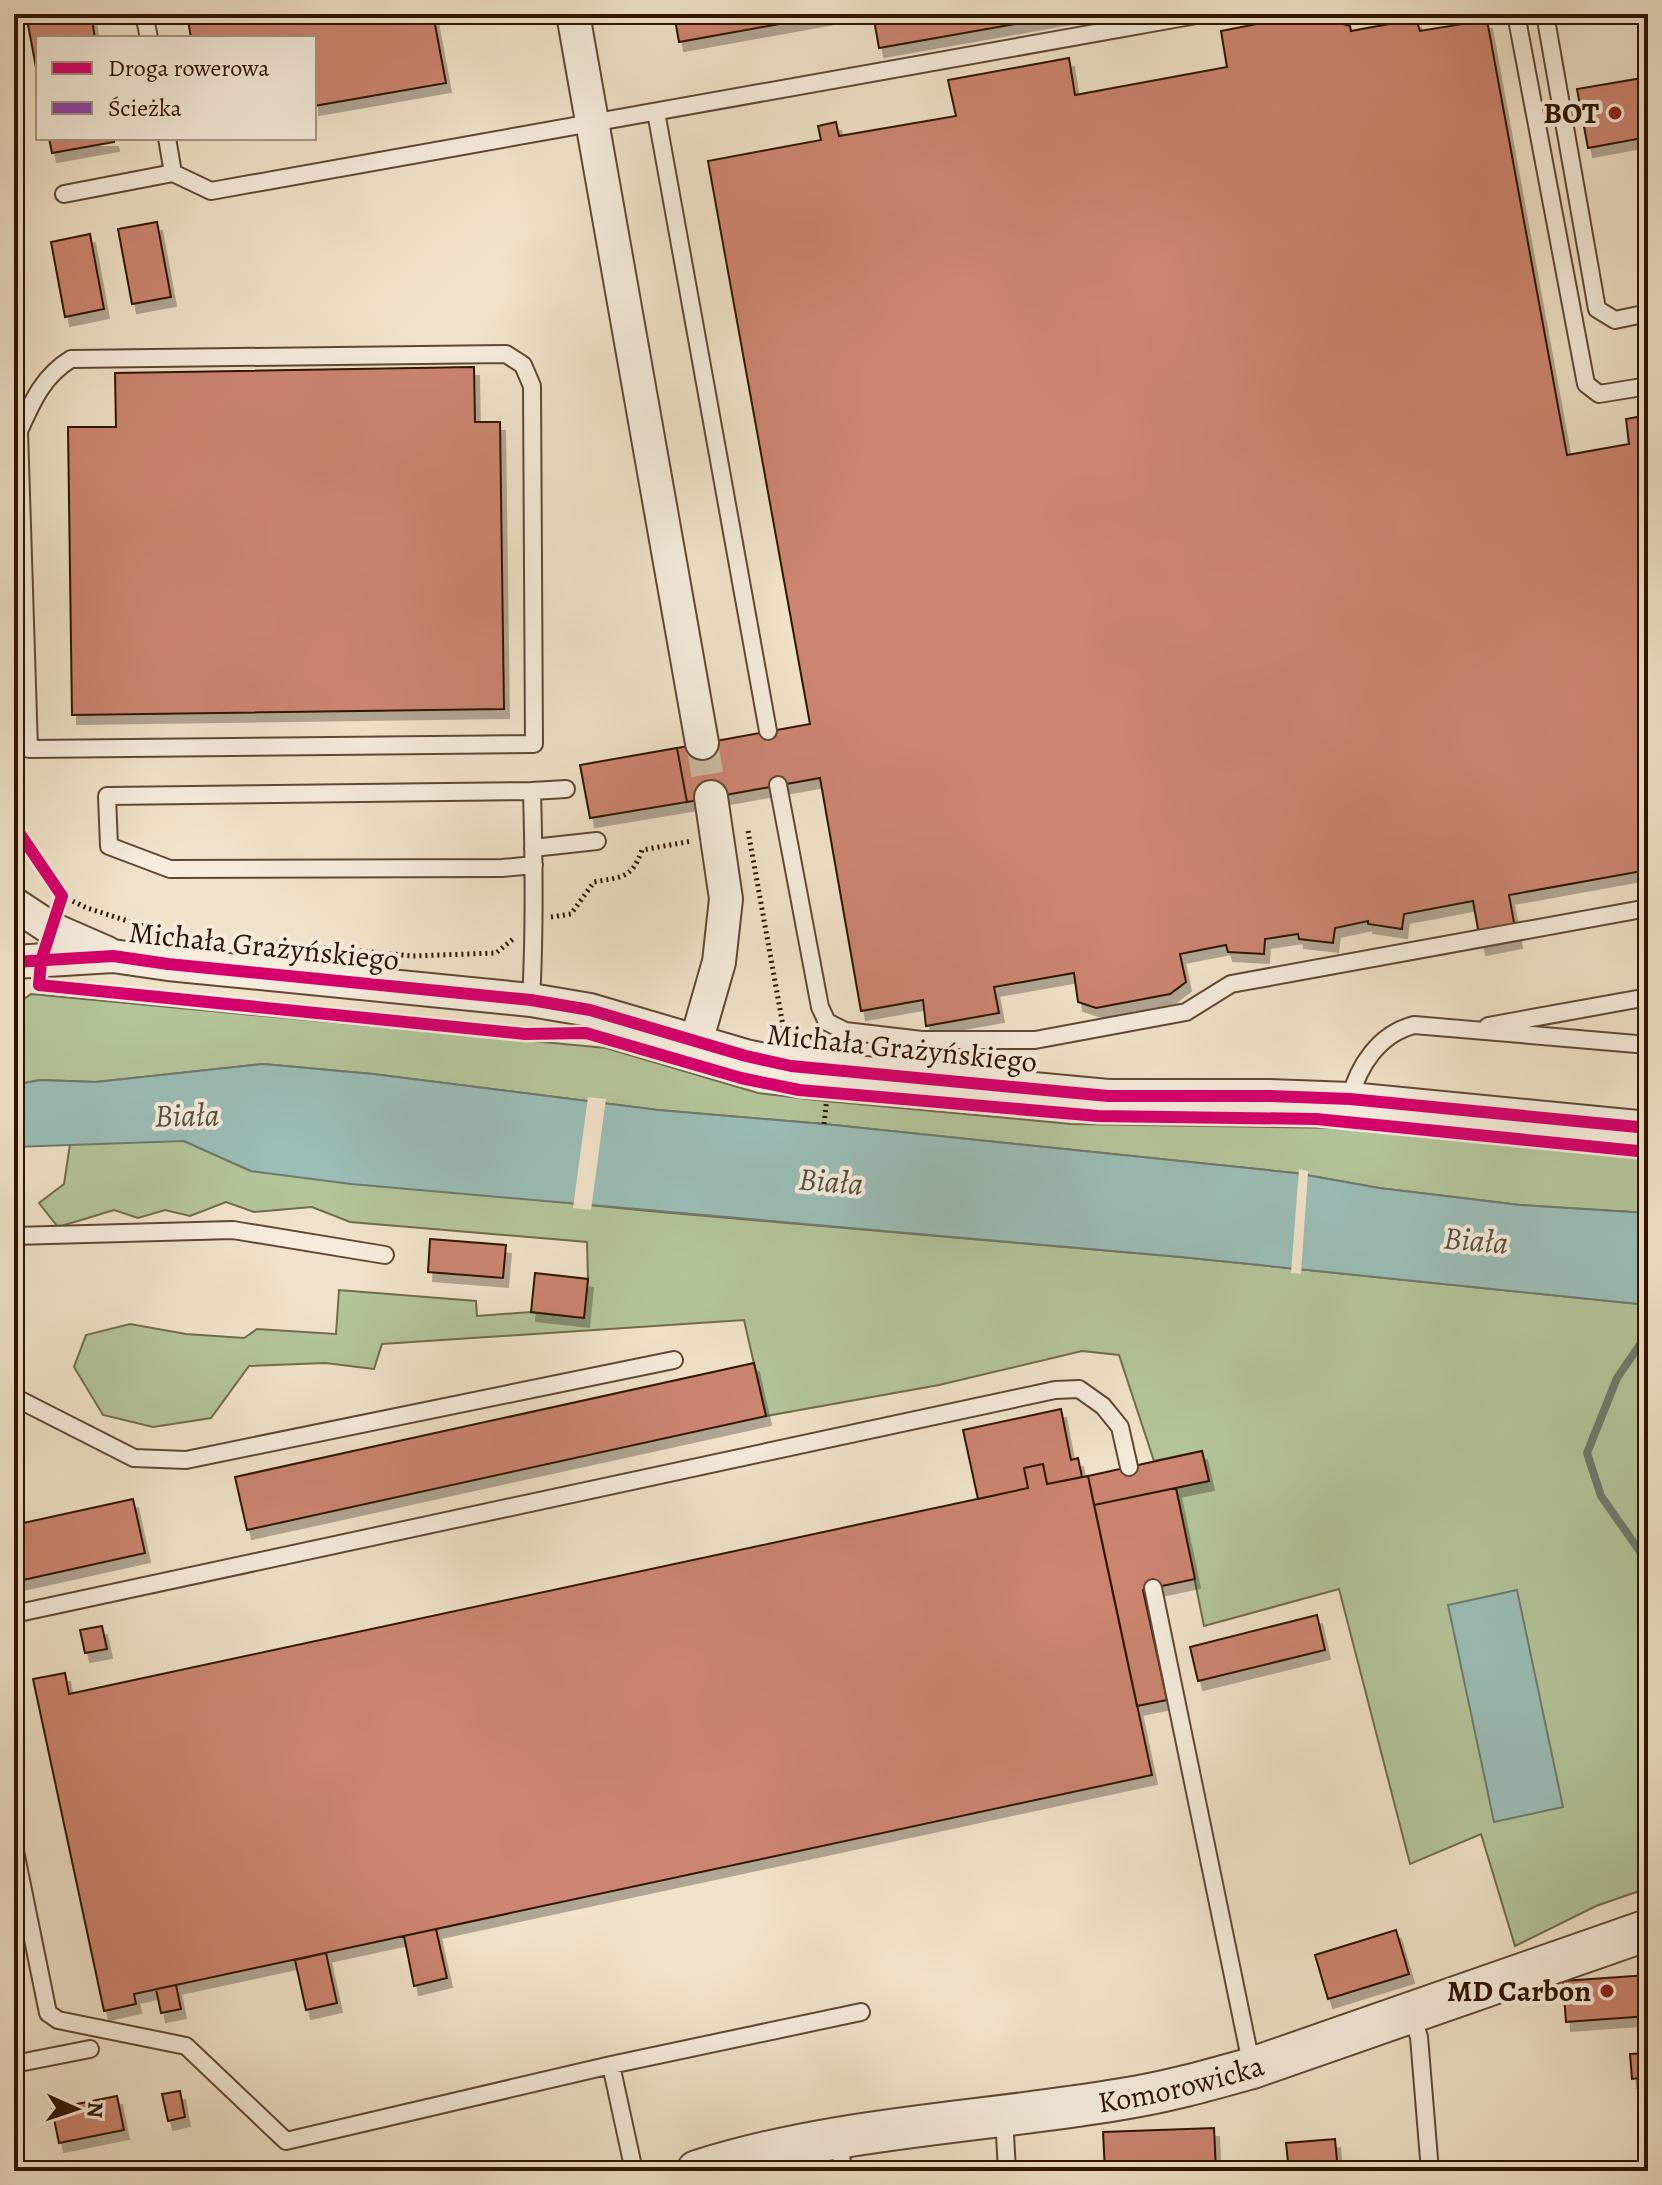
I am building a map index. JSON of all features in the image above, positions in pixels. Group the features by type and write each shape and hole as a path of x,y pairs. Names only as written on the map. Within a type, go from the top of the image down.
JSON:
{"street":[{"path":"573,14 702,743"},
{"path":"696,1042 719,962 726,899 711,797"},
{"name":"Michała Grażyńskiego","path":"14,904 52,929 113,956"},
{"name":"Michała Grażyńskiego","path":"14,962 113,956 531,1000 590,1010 791,1066 1108,1096 1350,1099 1648,1128"},
{"name":"Komorowicka","path":"703,2170 790,2147 841,2155 1004,2116 1125,2099 1188,2086 1252,2068 1648,1930"}],"lane":[{"path":"144,14 149,36"},
{"path":"64,194 173,173 211,191 1202,14"},
{"path":"1516,14 1586,384 1599,394 1648,386"},
{"path":"1545,14 1597,309 1615,320 1648,313"},
{"path":"656,112 768,731"},
{"path":"167,140 173,173"},
{"path":"506,354 523,365 532,386 534,744 29,749 16,431 53,370 71,359 506,354"},
{"path":"778,785 820,1007 827,1022 845,1031 922,1040 1035,1040 1186,1012 1231,984 1648,908"},
{"path":"566,789 107,796 109,846 170,869 502,868 597,841"},
{"path":"531,1000 536,920 532,791"},
{"path":"1468,1030 1648,997"},
{"path":"1350,1099 1355,1078 1368,1058 1389,1036 1414,1025 1648,1045"},
{"path":"14,1236 233,1230 385,1255"},
{"path":"14,1397 134,1458 186,1460 674,1360"},
{"path":"14,1614 1055,1390 1079,1389 1103,1406 1120,1427 1129,1467"},
{"path":"1153,1588 1252,2068"},
{"path":"14,1846 48,2013 58,2020 186,2046 286,2141 611,2065 861,2012"},
{"path":"1411,2013 1419,2037 1430,2171"},
{"path":"14,2064 90,2049"},
{"path":"611,2065 634,2171"},
{"path":"1004,2116 1007,2171"}],"path":[{"path":"813,1091 843,1094"},
{"path":"824,1124 827,1092"}],"green space":[{"path":"31,994 606,1048 758,1093 825,1101 1071,1124 1332,1128 1648,1159 1648,1213 1520,1205 1379,1188 1295,1173 824,1124 658,1110 373,1074 263,1064 96,1082 40,1080 14,1085 14,1006"},
{"path":"184,1141 251,1171 649,1211 1181,1257 1648,1305 1648,1888 1596,1906 1515,1946 1481,1834 1410,1864 1339,1589 1204,1626 1176,1488 1208,1481 1202,1451 1154,1461 1119,1355 1082,1351 939,1385 766,1416 744,1320 382,1344 374,1369 325,1363 249,1366 211,1418 153,1427 103,1415 74,1367 86,1335 130,1324 186,1334 244,1338 257,1329 336,1334 339,1290 476,1301 477,1316 531,1312 583,1318 588,1279 587,1242 350,1222 312,1207 254,1212 226,1202 190,1216 165,1210 138,1218 114,1210 58,1227 39,1203 64,1184 70,1144"}],"water":[{"name":"Biała","path":"263,1064 373,1074 658,1110 824,1124 1295,1173 1379,1188 1520,1205 1648,1213 1648,1305 1181,1257 351,1184 251,1171 184,1141 14,1147 14,1085 40,1080 96,1082"},
{"path":"1517,1590 1563,1807 1494,1822 1448,1605"}],"pier":[{"path":"22,1080 14,1144 14,1081"},
{"path":"588,1097 606,1099 591,1210 573,1208"},
{"path":"1299,1169 1308,1171 1301,1274 1291,1273"}],"building":[{"path":"26,14 91,14 95,36 36,36 36,67"},
{"path":"187,14 433,14 446,83 316,106 316,36 191,36"},
{"path":"674,14 835,14 679,42"},
{"path":"873,14 1072,14 879,48"},
{"path":"1308,14 1350,26 1351,31 1416,19 1420,31 1487,20 1567,455 1629,444 1626,419 1648,415 1648,870 1509,895 1517,939 1481,946 1473,901 1404,914 1402,929 1368,924 1368,921 1335,928 1333,943 1299,939 1298,934 1265,939 1264,954 1228,952 1226,945 1180,954 1186,982 1170,994 1096,1008 1078,1002 1074,973 994,987 999,1013 926,1026 923,1000 861,1011 820,778 687,802 677,748 810,724 708,161 821,140 818,126 836,122 839,136 956,116 948,80 1069,58 1075,95 1227,67 1221,31"},
{"name":"BOT","path":"1648,77 1648,137 1588,148 1577,89"},
{"path":"49,140 114,142 52,153"},
{"path":"157,222 171,297 132,304 118,229"},
{"path":"90,234 104,309 65,317 51,242"},
{"path":"474,367 475,422 500,422 504,709 72,715 68,427 116,427 115,373"},
{"path":"677,748 687,802 590,818 580,765"},
{"path":"430,1239 506,1245 503,1278 428,1272"},
{"path":"535,1273 588,1279 584,1318 531,1312"},
{"path":"754,1363 766,1416 247,1530 235,1477"},
{"path":"1061,1409 1071,1460 1078,1458 1082,1477 1047,1484 1043,1464 1024,1468 1028,1488 978,1499 963,1430"},
{"path":"1202,1451 1209,1481 1094,1505 1088,1476"},
{"path":"1043,1464 1047,1484 1088,1476 1152,1775 134,1994 136,2004 104,2011 33,1679 65,1673 69,1694 1028,1488 1024,1468"},
{"path":"1176,1488 1195,1579 1143,1590 1167,1700 1137,1706 1094,1505"},
{"path":"133,1499 145,1553 14,1582 14,1525"},
{"path":"1317,1615 1325,1650 1198,1681 1190,1647"},
{"path":"102,1626 107,1649 85,1653 80,1630"},
{"path":"436,1929 447,1978 414,1986 404,1936"},
{"path":"1396,1930 1409,1974 1328,1999 1315,1955"},
{"path":"326,1953 337,2003 306,2010 295,1960"},
{"path":"1648,1975 1648,2016 1566,2022 1563,1981"},
{"path":"176,1985 181,2009 161,2013 156,1989"},
{"path":"1648,2053 1648,2077 1632,2079 1630,2054"},
{"path":"180,2091 185,2117 168,2121 162,2094"},
{"path":"117,2096 124,2130 59,2143 52,2109"},
{"path":"1214,2128 1216,2171 1105,2171 1103,2132"},
{"path":"1335,2139 1338,2171 1289,2171 1286,2143"},
{"path":"970,2166 970,2171 932,2171"}],"waterway":[{"path":"1648,1333 1617,1378 1587,1453 1601,1496 1648,1563"},
{"path":"1636,2171 1648,2157"}],"tunnel":[{"path":"702,743 711,797"}],"cycle path":[{"path":"14,825 62,896 41,961 39,985 525,1034 586,1033 741,1078 799,1090 1098,1116 1316,1119 1648,1152"},
{"path":"14,962 113,956 531,1000 590,1010 746,1056 791,1066 1108,1096 1350,1099 1648,1128"}],"place":[{"name":"BOT","path":"1615,113"},
{"name":"MD Carbon","path":"1607,1991"}]}
